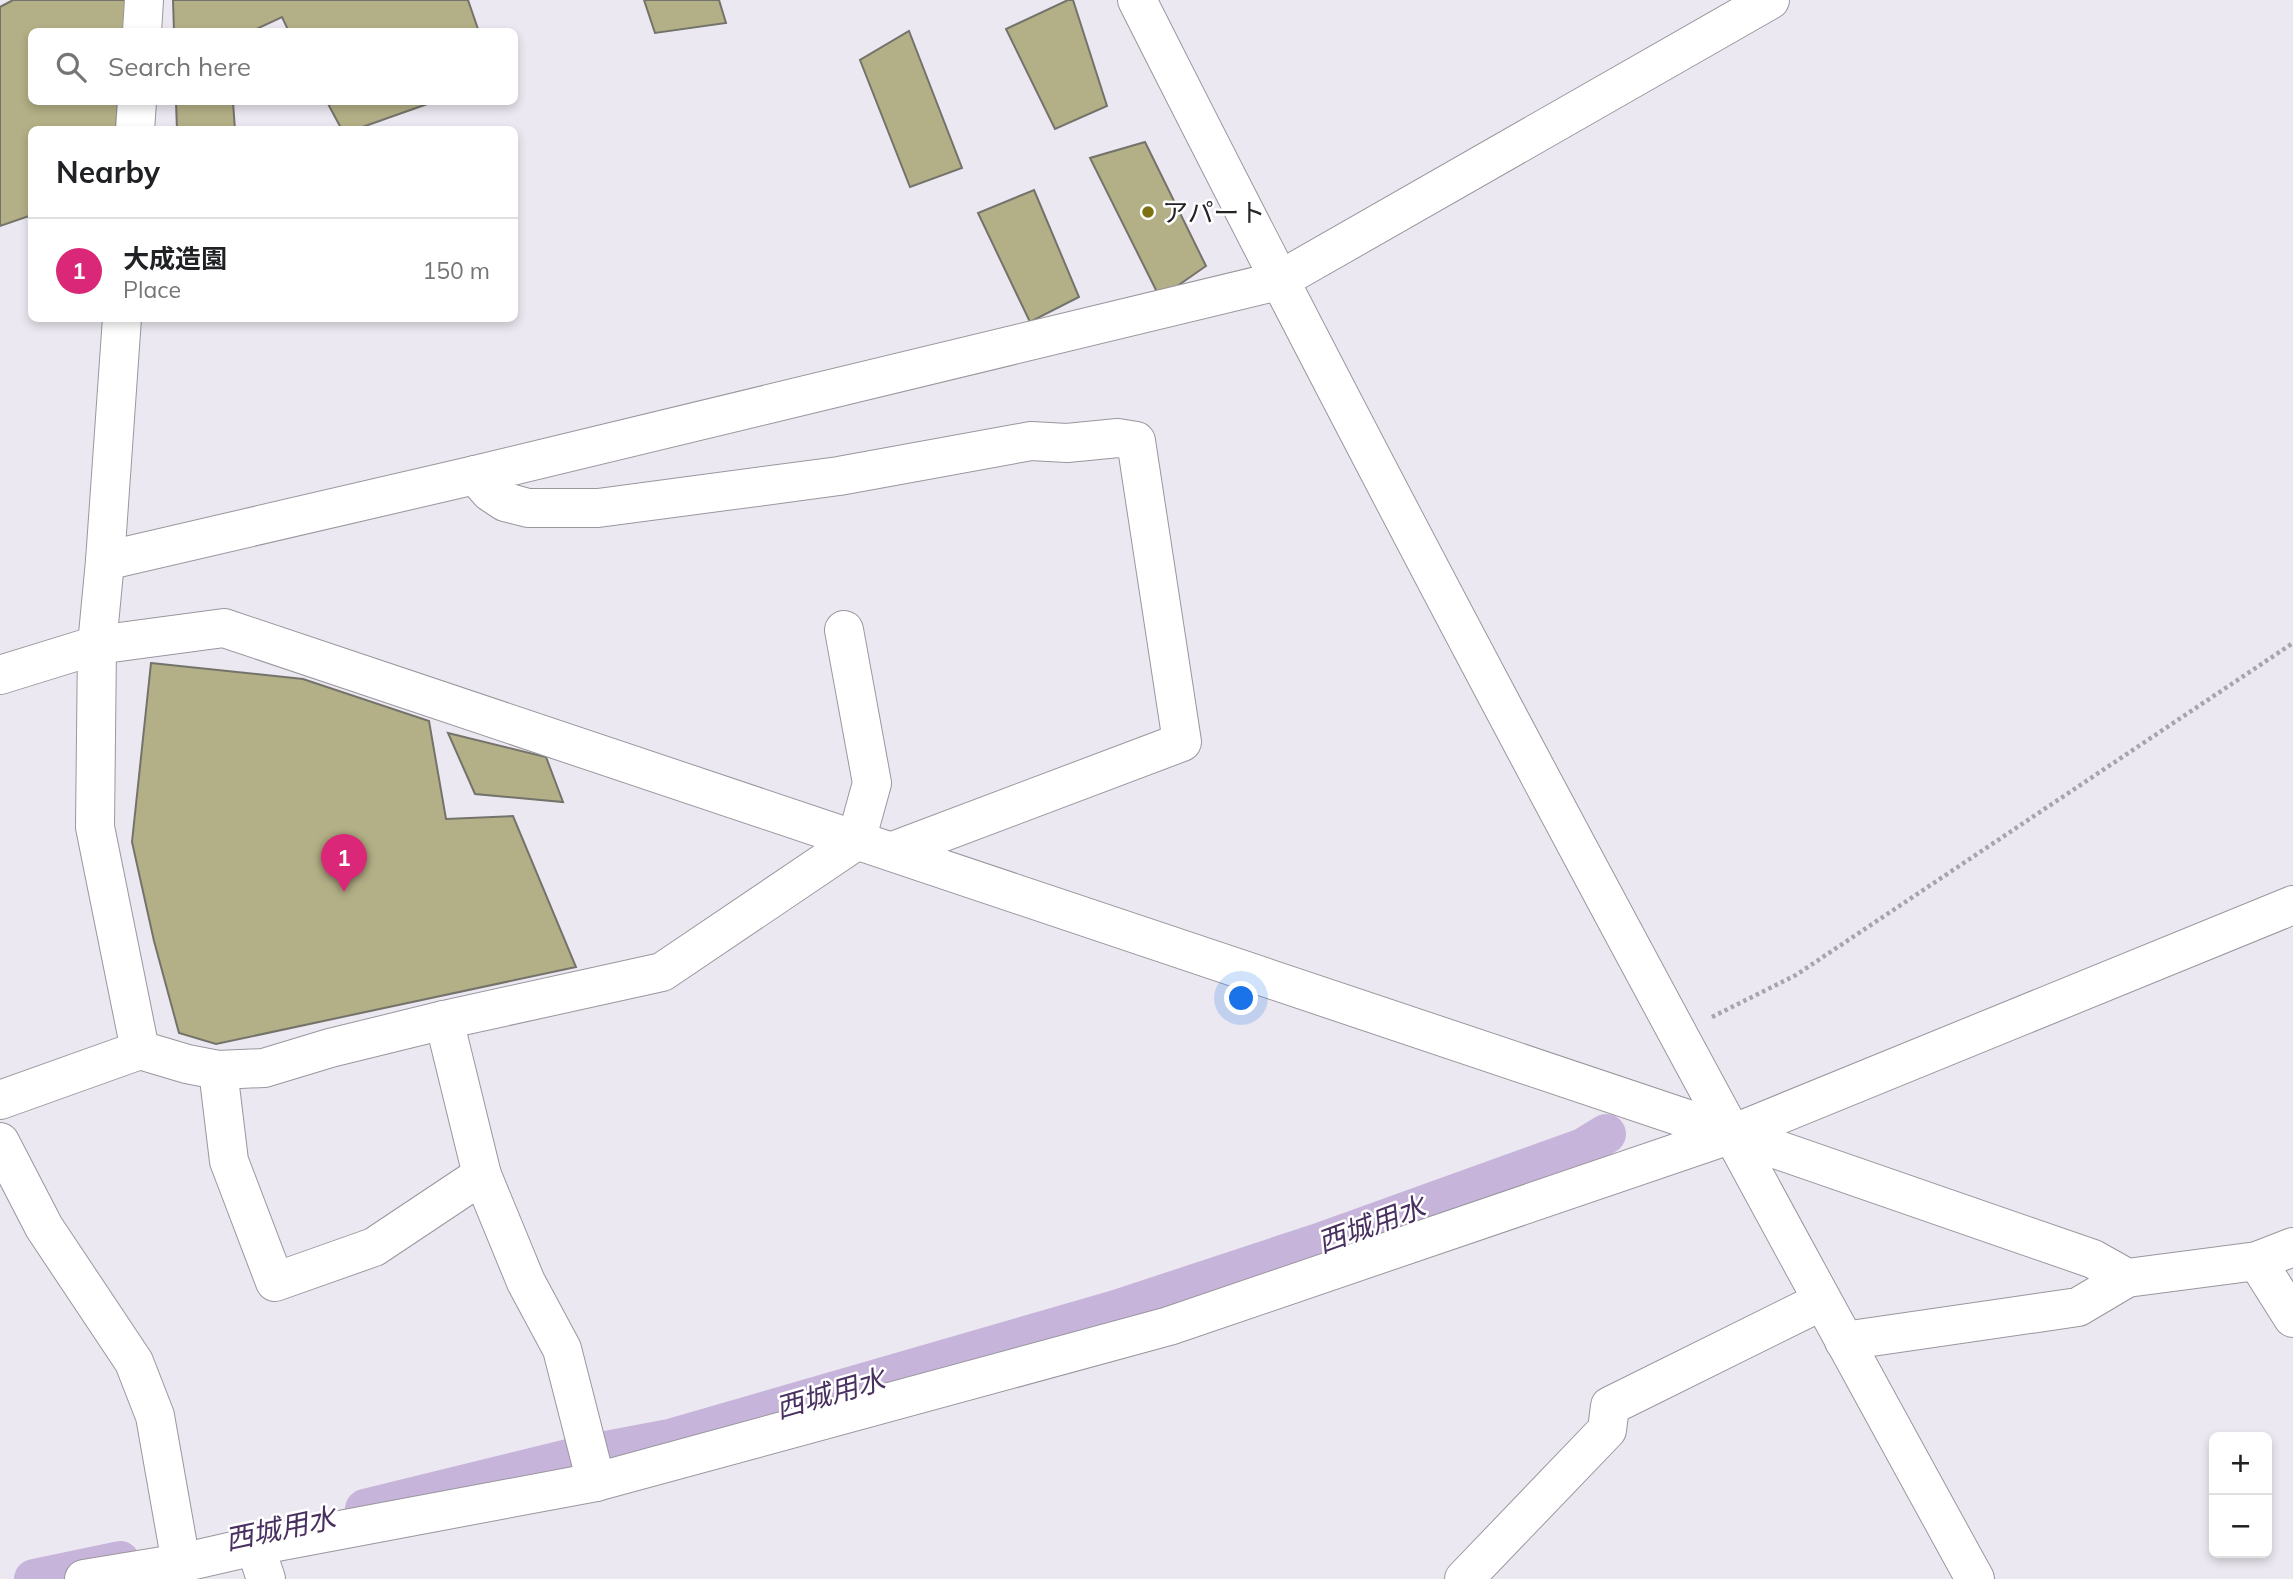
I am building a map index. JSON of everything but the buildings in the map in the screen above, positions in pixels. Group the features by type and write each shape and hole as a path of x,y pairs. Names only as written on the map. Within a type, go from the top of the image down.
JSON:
{"street":[{"path":"142,28 144,0"},
{"path":"1138,0 1278,281 1677,1034 1975,1579"},
{"path":"105,561 475,475 1278,281 1770,0"},
{"path":"135,126 137,105"},
{"path":"122,322 97,645 95,827 140,1050"},
{"path":"475,475 490,492 505,502 528,508 598,509 839,476 1031,441 1067,443 1118,438 1136,441 1182,742 893,851"},
{"path":"0,675 97,645 224,628 1732,1134 2093,1259 2127,1278"},
{"path":"0,1100 140,1050 218,1070 264,1068 330,1048 444,1020 662,972 856,841 872,783 844,630"},
{"path":"84,1579 181,1563 261,1563 596,1482 1169,1326 1732,1134 2293,905"},
{"path":"444,1020 482,1175 526,1282 562,1349 596,1482"},
{"path":"218,1070 229,1161 275,1282 374,1247 482,1175"},
{"path":"0,1142 44,1227 134,1362 155,1416 181,1563"},
{"path":"1844,1341 2078,1307 2127,1278 2257,1261 2293,1247"},
{"path":"2257,1261 2293,1318"},
{"path":"1465,1579 1607,1430 1610,1406 1822,1301"}],"path":[{"path":"1677,1034 1796,975 2293,643"}],"waterway":[{"name":"西城用水","path":"365,1509 585,1455 670,1439 1116,1310 1319,1243 1583,1148 1606,1134"},
{"name":"西城用水","path":"34,1579 120,1561"}],"place":[{"name":"アパート","path":"1148,212"},
{"name":"大成造園","path":"344,892"}]}
